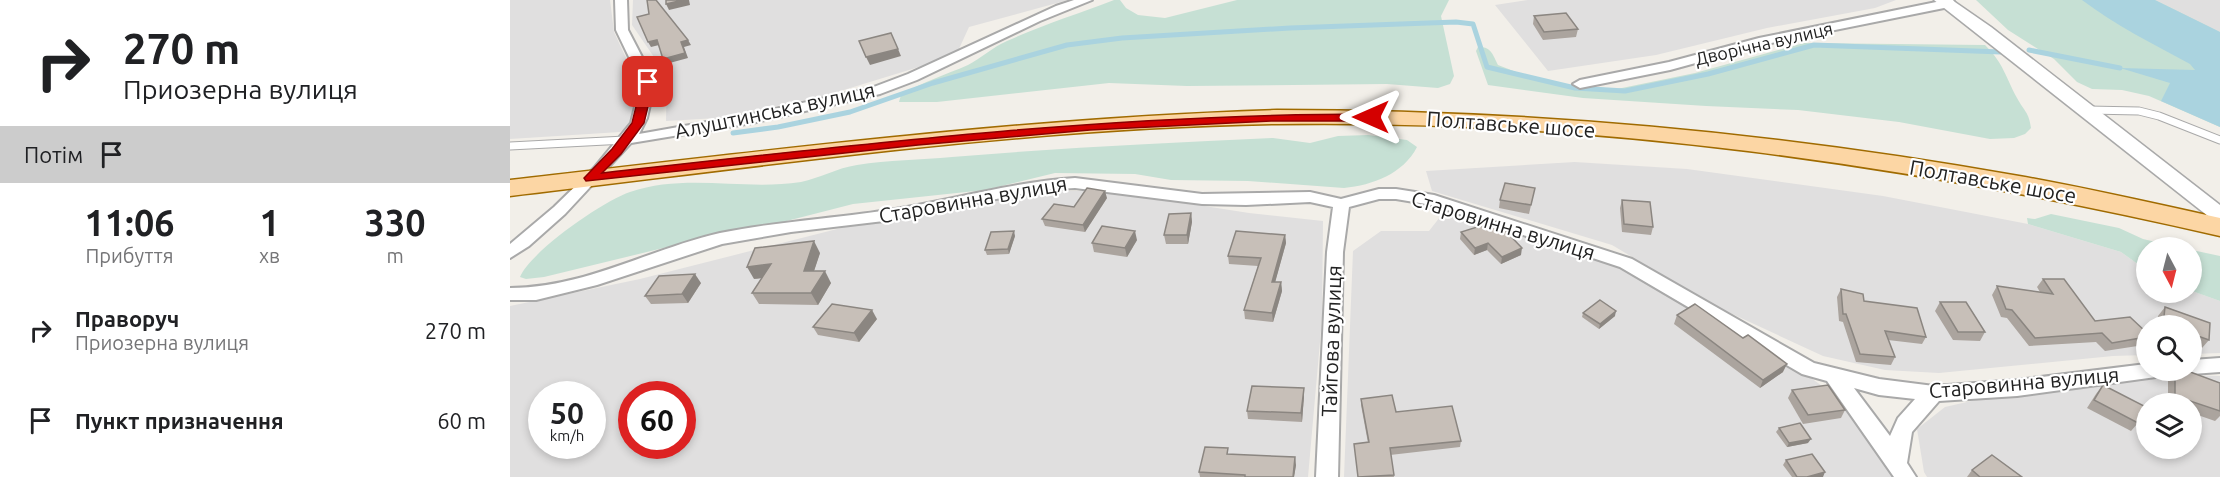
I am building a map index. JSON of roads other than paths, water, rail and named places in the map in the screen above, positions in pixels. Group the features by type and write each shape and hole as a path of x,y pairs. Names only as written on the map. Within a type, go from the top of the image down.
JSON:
{"main road":[{"name":"Полтавське шосе","path":"510,188 918,141 1090,126 1271,117 1371,117 1459,120 1649,134 1814,153 1992,180 2220,227"}],"street":[{"path":"510,252 542,225 590,178 638,123 648,82 622,30 621,0"},
{"name":"Алуштинська вулиця","path":"624,140 725,125 833,102 885,88 930,70 1058,8 1086,0"},
{"name":"Дворічна вулиця","path":"1580,84 1670,66 1759,42 1945,2 2088,110 2220,215"},
{"name":"Старовинна вулиця","path":"510,294 536,294 597,279 720,239 791,227 884,216 1042,185 1075,183 1202,199 1246,200 1310,197 1341,204 1379,194 1396,194 1434,200 1626,263 1809,369 1879,387 1934,394 2017,388 2136,373"},
{"name":"Тайгова вулиця","path":"1327,477 1335,252 1341,204"},
{"path":"2202,366 2220,365"},
{"path":"1834,376 1886,445 1901,471"},
{"path":"1901,471 1898,443 1905,421 1934,394"}],"lane":[{"path":"2088,110 2139,111 2159,116 2220,140"},
{"path":"510,146 624,140"}],"water":[{"path":"2082,0 2155,0 2220,32 2220,127 2161,101 2170,83 2120,68 2195,70 2190,64 2121,26"}],"waterway":[{"path":"733,133 778,127 850,112 933,83 1067,45 1122,38 1290,28 1456,22 1473,24 1487,67 1575,88 1625,91 1708,74 1814,45 2001,52"},
{"path":"2029,50 2120,68"}]}
